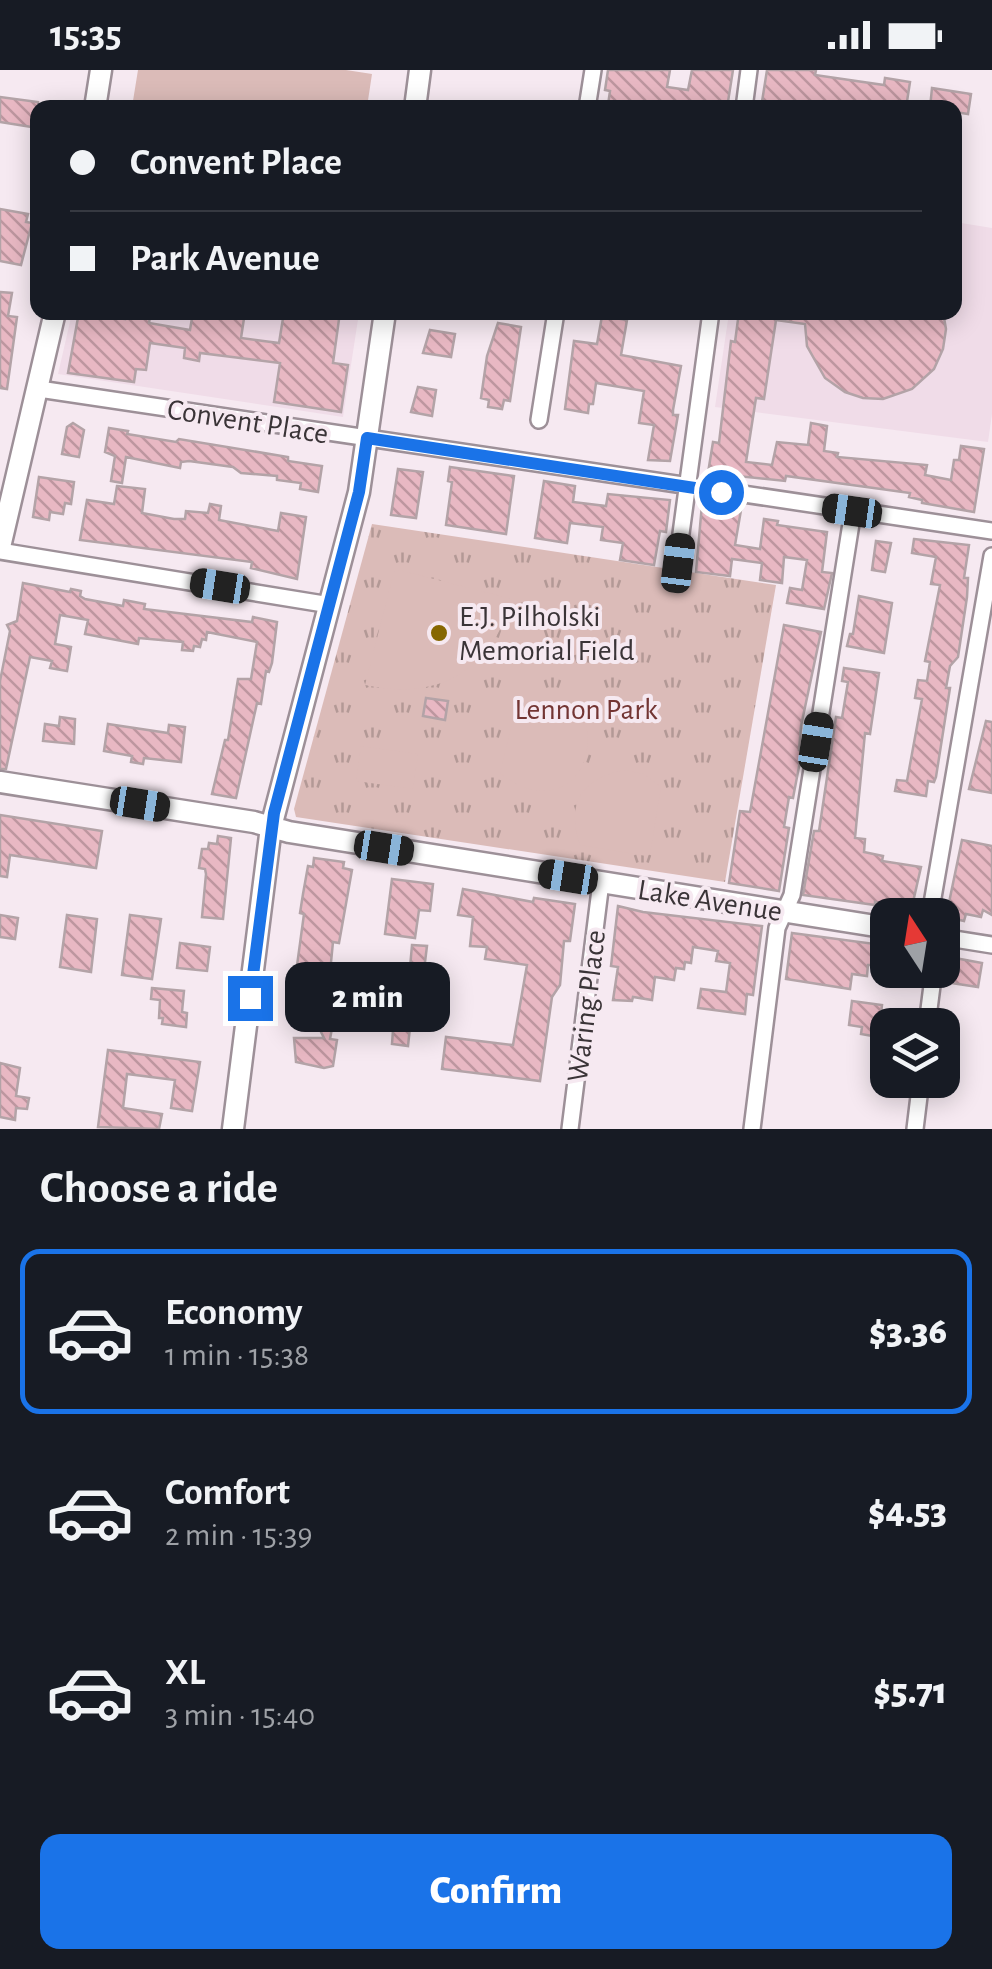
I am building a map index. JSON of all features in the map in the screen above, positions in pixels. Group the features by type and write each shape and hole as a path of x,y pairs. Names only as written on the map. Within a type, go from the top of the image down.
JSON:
{"street":[{"path":"96,100 101,70"},
{"path":"416,100 420,70"},
{"path":"588,100 592,70"},
{"path":"745,100 750,70"},
{"path":"54,320 0,549 330,604"},
{"path":"233,1129 271,828 359,492 384,320"},
{"path":"540,420 555,320"},
{"path":"678,563 711,320"},
{"name":"Convent Place","path":"39,389 992,531"},
{"path":"752,1129 777,928 792,896 852,511"},
{"path":"933,898 992,556"},
{"name":"Lake Avenue","path":"0,782 870,925"},
{"name":"Waring Place","path":"570,1129 601,882"},
{"path":"960,940 992,945"},
{"path":"915,1129 919,1098"}],"shaded area":[{"path":"962,223 992,228 992,414 988,442 715,407 728,320 962,320"},
{"path":"70,320 358,320 343,417 58,374"}],"green space":[{"path":"138,70 346,70 372,74 368,100 133,100"},
{"name":"Lennon Park","path":"372,524 776,585 725,882 296,817 294,809"},
{"name":"E.J. Pilholski Memorial Field","path":"399,570 512,599 491,645 476,662 438,684 392,689 365,685 394,572"},
{"path":"516,707 585,720 585,760 566,784 552,790 536,790 518,785 500,773"},
{"path":"361,746 418,754 413,789 356,781"},
{"path":"624,770 644,774 661,787 650,854 646,856 580,845 576,830 576,806 587,787"}],"building":[{"path":"608,70 670,70 667,87 688,90 692,70 733,70 728,100 609,100 610,91 605,90"},
{"path":"767,70 816,70 815,75 884,85 885,78 910,82 907,100 762,100"},
{"path":"932,88 971,94 968,114 962,113 962,100 931,100"},
{"path":"0,97 30,101 30,127 0,122"},
{"path":"0,209 28,214 30,231 21,265 0,261"},
{"path":"0,292 12,293 8,316 17,317 7,389 0,388"},
{"path":"78,320 150,320 149,323 190,330 192,320 244,320 241,338 279,343 283,320 339,320 333,363 348,365 341,412 274,402 280,363 200,353 199,361 184,358 185,348 150,343 146,370 136,369 134,382 68,373"},
{"path":"601,320 627,320 621,355 681,366 670,461 648,460 654,425 639,423 644,391 596,383 588,413 565,409 574,341 597,344"},
{"path":"738,320 776,320 764,399 756,398 746,462 772,465 777,442 808,445 811,423 827,426 824,451 838,453 837,457 927,465 925,475 951,480 961,446 984,449 974,512 922,503 909,497 910,493 786,476 785,481 708,473 713,442 719,443 731,341 735,342"},
{"path":"776,320 944,320 946,329 934,369 912,389 883,399 845,392 825,378 807,346 805,324"},
{"path":"498,323 521,327 510,401 504,400 502,409 488,407 489,400 481,398 487,356"},
{"path":"430,330 455,334 451,357 423,353"},
{"path":"418,387 436,390 432,416 411,412"},
{"path":"73,423 84,430 79,457 62,454 67,427"},
{"path":"109,428 322,466 318,492 300,489 301,483 241,473 233,467 189,461 181,462 180,468 126,457 122,483 111,481 115,456 105,452"},
{"path":"450,467 514,476 506,534 446,525 452,482 448,481"},
{"path":"398,469 423,472 416,518 391,515"},
{"path":"39,477 74,482 71,504 65,503 63,514 50,512 49,520 33,517"},
{"path":"544,481 575,486 573,502 606,506 608,494 670,500 666,532 660,531 654,565 620,560 623,543 601,540 603,527 570,523 567,543 535,538"},
{"path":"117,486 145,489 142,513 174,519 185,519 186,511 208,513 210,504 221,506 219,520 278,531 281,513 306,517 297,579 251,568 252,562 80,540 87,500 114,504"},
{"path":"702,504 741,510 735,545 760,549 764,519 778,521 777,525 827,532 822,572 832,573 824,609 787,603 790,588 802,590 807,560 784,557 782,583 760,580 762,563 732,559 730,576 696,572"},
{"path":"914,539 969,545 964,578 968,578 967,597 958,657 950,666 936,777 934,782 928,781 926,796 895,791 897,780 907,781 922,699 915,698 918,680 927,681 930,662 925,661 940,585 931,584 936,557 912,553"},
{"path":"876,541 891,543 885,572 872,570"},
{"path":"23,583 81,591 80,596 85,599 123,606 124,600 145,604 144,609 277,622 272,663 266,671 261,704 257,703 236,798 212,794 228,740 238,679 251,679 257,642 207,632 200,647 182,650 183,642 139,638 138,644 85,634 88,620 60,615 55,644 71,647 67,671 50,668 52,661 30,657 6,769 0,769 0,681 10,631 7,625 17,621"},
{"path":"859,596 892,603 884,653 847,646 853,634"},
{"path":"784,625 821,632 801,726 802,751 784,827 789,828 779,891 729,883 740,811 750,812"},
{"path":"844,668 879,673 870,734 865,733 855,838 865,839 864,852 883,856 882,861 921,867 914,898 870,898 870,904 803,895 814,831 819,831 836,717 842,718 848,682 842,681"},
{"path":"426,698 448,701 445,720 423,716"},
{"path":"60,717 75,719 74,744 43,741 45,724 59,726"},
{"path":"986,721 992,722 992,793 969,789"},
{"path":"108,724 168,733 169,725 185,727 181,762 144,758 143,764 131,762 132,756 104,751"},
{"path":"0,815 102,831 96,868 10,855 7,877 0,876"},
{"path":"218,836 231,838 223,919 202,917 206,874 205,869 199,868 202,849 208,849 209,843 217,844"},
{"path":"962,840 992,846 992,915 983,910 981,917 966,914 964,921 960,920 960,898 950,898"},
{"path":"314,858 344,862 343,868 352,870 339,943 333,942 328,993 342,994 340,1018 333,1023 330,1039 337,1040 333,1066 324,1068 296,1062 294,1038 324,1038 303,1003 305,974 296,973 304,914 300,913 308,866 313,867"},
{"path":"392,879 433,884 430,911 419,910 415,938 385,934"},
{"path":"463,889 533,902 534,898 575,904 570,941 564,941 560,985 552,997 540,1081 442,1069 446,1037 513,1045 527,965 485,959 487,947 470,946 473,917 458,915"},
{"path":"618,906 762,926 753,995 747,994 745,1014 698,1008 701,989 726,992 730,963 716,961 718,951 693,947 691,963 685,962 684,969 676,968 674,980 655,977 652,1000 613,1000 618,967 611,966"},
{"path":"0,915 18,918 15,939 0,937"},
{"path":"67,915 97,919 91,972 60,967"},
{"path":"130,915 161,919 152,979 122,975"},
{"path":"792,933 870,943 867,976 852,974 850,989 786,979"},
{"path":"180,943 210,947 207,971 177,968"},
{"path":"412,945 427,946 424,970 410,968"},
{"path":"960,959 982,963 978,987 960,984"},
{"path":"152,988 184,991 182,1012 187,1013 186,1027 162,1024 160,1000 151,999"},
{"path":"852,1001 882,1005 870,1008 870,1036 861,1034 862,1027 849,1025"},
{"path":"394,1016 411,1018 408,1046 392,1044"},
{"path":"108,1050 200,1062 192,1111 171,1108 175,1080 127,1074 123,1108 162,1114 159,1129 98,1127"},
{"path":"0,1063 20,1068 16,1096 29,1098 27,1109 16,1108 15,1120 0,1117"}],"place":[{"name":"E.J. Pilholski Memorial Field","path":"439,633"}],"route":[{"path":"250,998 274,813 359,492 367,438 721,492"}]}
